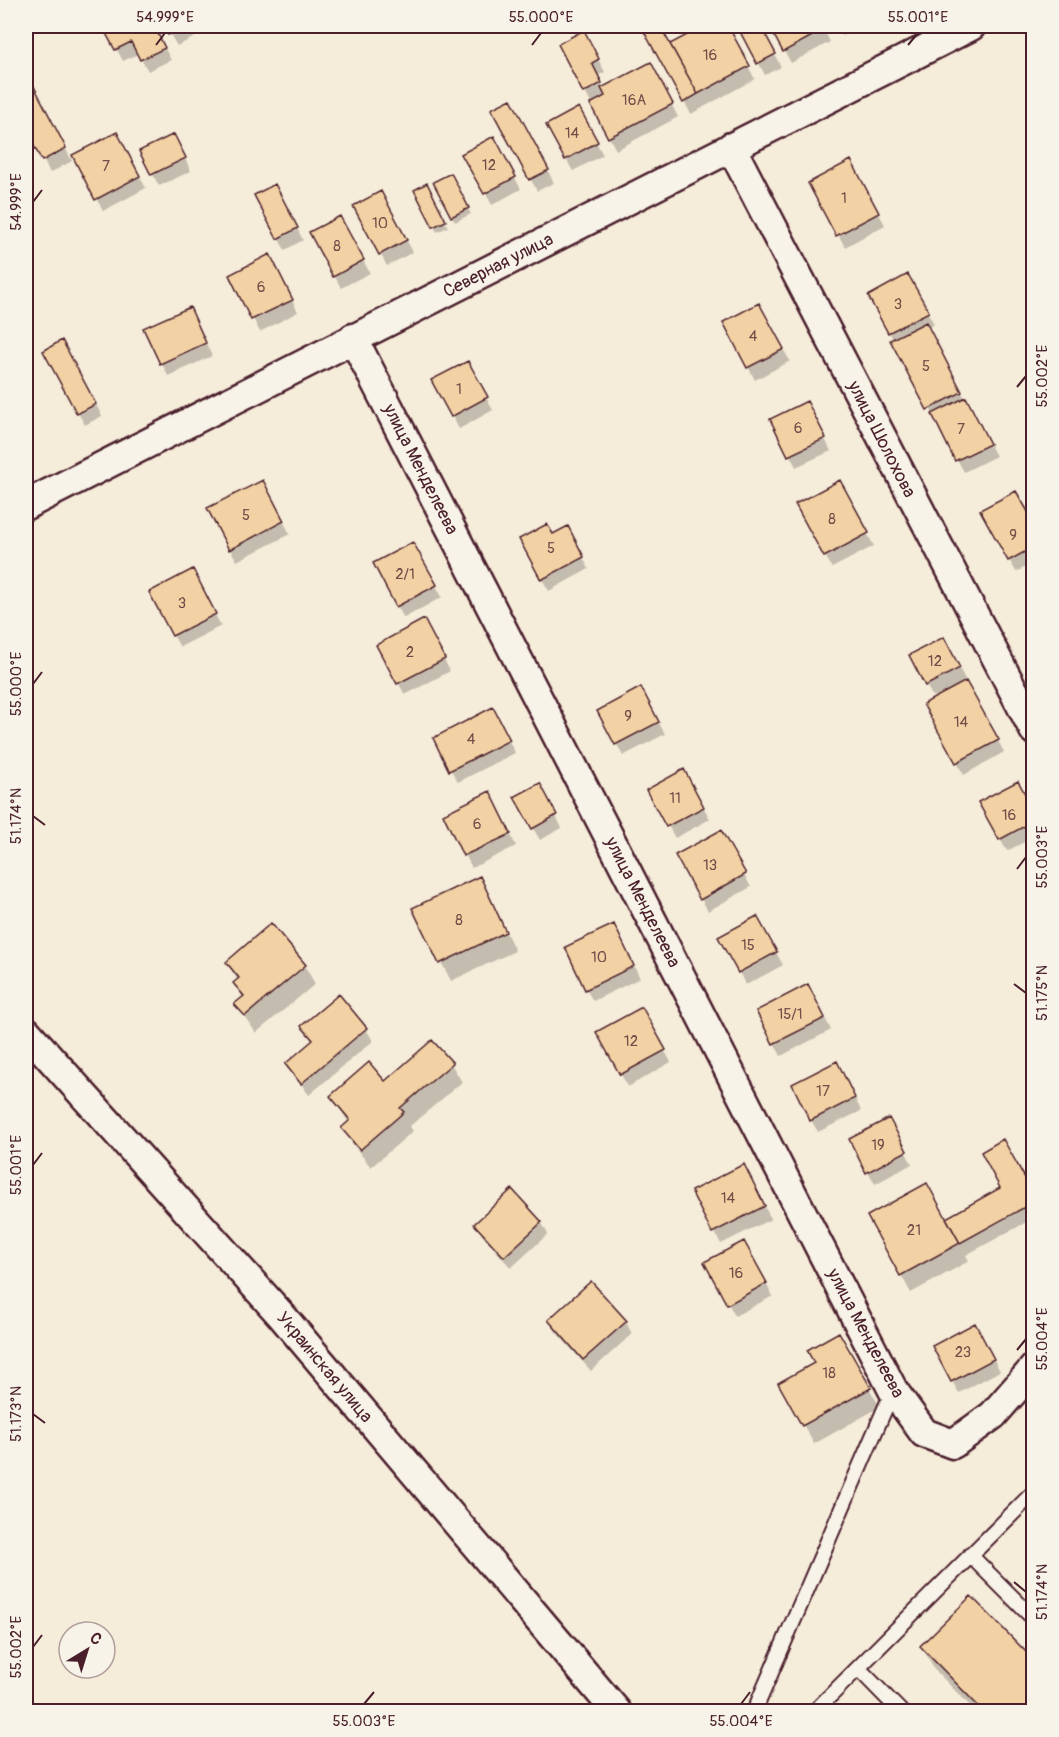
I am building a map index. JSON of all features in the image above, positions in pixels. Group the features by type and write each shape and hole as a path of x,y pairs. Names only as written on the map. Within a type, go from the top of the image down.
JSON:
{"street":[{"name":"Северная улица","path":"26,505 971,26"},
{"name":"улица Шолохова","path":"731,147 1034,730"},
{"name":"улица Менделеева","path":"353,338 893,1390 924,1433 953,1444 993,1415 1034,1368"},
{"name":"Украинская улица","path":"26,1031 282,1316 616,1712"}],"lane":[{"path":"754,1712 893,1390"},
{"path":"814,1712 1034,1492"},
{"path":"970,1555 1034,1619"},
{"path":"858,1668 902,1712"}],"building":[{"path":"102,26 154,26 165,48 140,60 131,42 115,50"},
{"path":"164,26 187,26 168,35"},
{"path":"641,26 660,26 698,94 683,103"},
{"path":"704,26 728,26 750,66 698,94 670,44"},
{"path":"737,26 761,26 776,54 757,64"},
{"path":"769,26 823,26 825,29 783,52"},
{"path":"584,30 599,59 592,63 602,83 583,93 558,44"},
{"path":"651,62 673,104 608,138 590,104 605,96 601,88"},
{"path":"26,71 66,148 42,161 26,131"},
{"path":"511,99 549,170 529,180 491,109"},
{"path":"579,107 598,142 565,160 546,125"},
{"path":"117,132 140,176 95,200 72,155"},
{"path":"174,134 186,158 151,175 139,151"},
{"path":"494,136 516,177 484,194 461,154"},
{"path":"851,160 879,213 836,236 808,183"},
{"path":"451,173 469,208 451,217 433,182"},
{"path":"427,183 446,221 433,227 414,190"},
{"path":"275,184 298,228 277,239 254,195"},
{"path":"381,191 407,240 379,255 353,206"},
{"path":"340,216 364,260 333,277 309,232"},
{"path":"270,254 293,300 251,320 229,275"},
{"path":"908,274 929,312 888,333 868,296"},
{"path":"759,303 784,349 747,368 723,322"},
{"path":"190,307 206,343 160,364 143,328"},
{"path":"926,322 962,392 927,410 890,340"},
{"path":"62,340 96,404 77,414 43,351"},
{"path":"468,361 488,397 451,417 431,380"},
{"path":"966,397 990,444 955,461 932,414"},
{"path":"807,401 826,438 788,456 770,419"},
{"path":"263,480 284,521 229,550 207,508"},
{"path":"840,480 869,533 824,557 795,504"},
{"path":"1016,491 1034,522 1034,547 1008,561 980,510"},
{"path":"547,524 553,534 568,526 584,557 541,580 519,539"},
{"path":"413,542 437,585 396,607 373,563"},
{"path":"193,569 216,614 172,636 149,592"},
{"path":"424,619 445,659 397,684 376,645"},
{"path":"944,637 960,668 925,686 909,655"},
{"path":"966,681 999,740 956,763 923,704"},
{"path":"641,687 659,722 615,745 597,711"},
{"path":"493,707 510,740 449,771 433,738"},
{"path":"684,769 704,807 666,827 646,790"},
{"path":"1018,781 1034,810 1034,821 999,840 978,802"},
{"path":"540,783 557,815 532,829 514,797"},
{"path":"490,791 511,834 463,856 443,814"},
{"path":"721,830 746,874 700,900 675,855"},
{"path":"480,876 506,932 439,964 412,908"},
{"path":"757,916 777,952 738,973 718,937"},
{"path":"271,923 306,965 245,1016 234,1004 244,996 233,983 239,978 226,962"},
{"path":"614,924 634,966 585,990 565,947"},
{"path":"808,984 825,1018 773,1044 756,1011"},
{"path":"339,994 367,1028 301,1084 285,1064 313,1040 301,1026"},
{"path":"642,1007 666,1050 620,1075 596,1032"},
{"path":"432,1040 453,1063 400,1108 404,1112 360,1150 341,1128 350,1120 330,1096 369,1062 385,1081"},
{"path":"837,1061 855,1098 810,1121 792,1084"},
{"path":"889,1118 907,1151 866,1173 849,1139"},
{"path":"1003,1139 1034,1194 1034,1202 960,1243 946,1218 1000,1188 981,1152"},
{"path":"744,1164 765,1206 712,1233 691,1191"},
{"path":"927,1183 960,1243 900,1276 867,1216"},
{"path":"512,1189 542,1222 504,1257 474,1224"},
{"path":"744,1241 767,1283 727,1305 704,1262"},
{"path":"591,1281 627,1321 583,1360 548,1320"},
{"path":"975,1323 994,1359 951,1382 932,1346"},
{"path":"839,1332 871,1388 802,1426 778,1383 814,1363 807,1350"},
{"path":"971,1596 1034,1660 1034,1712 984,1712 920,1646"}]}
